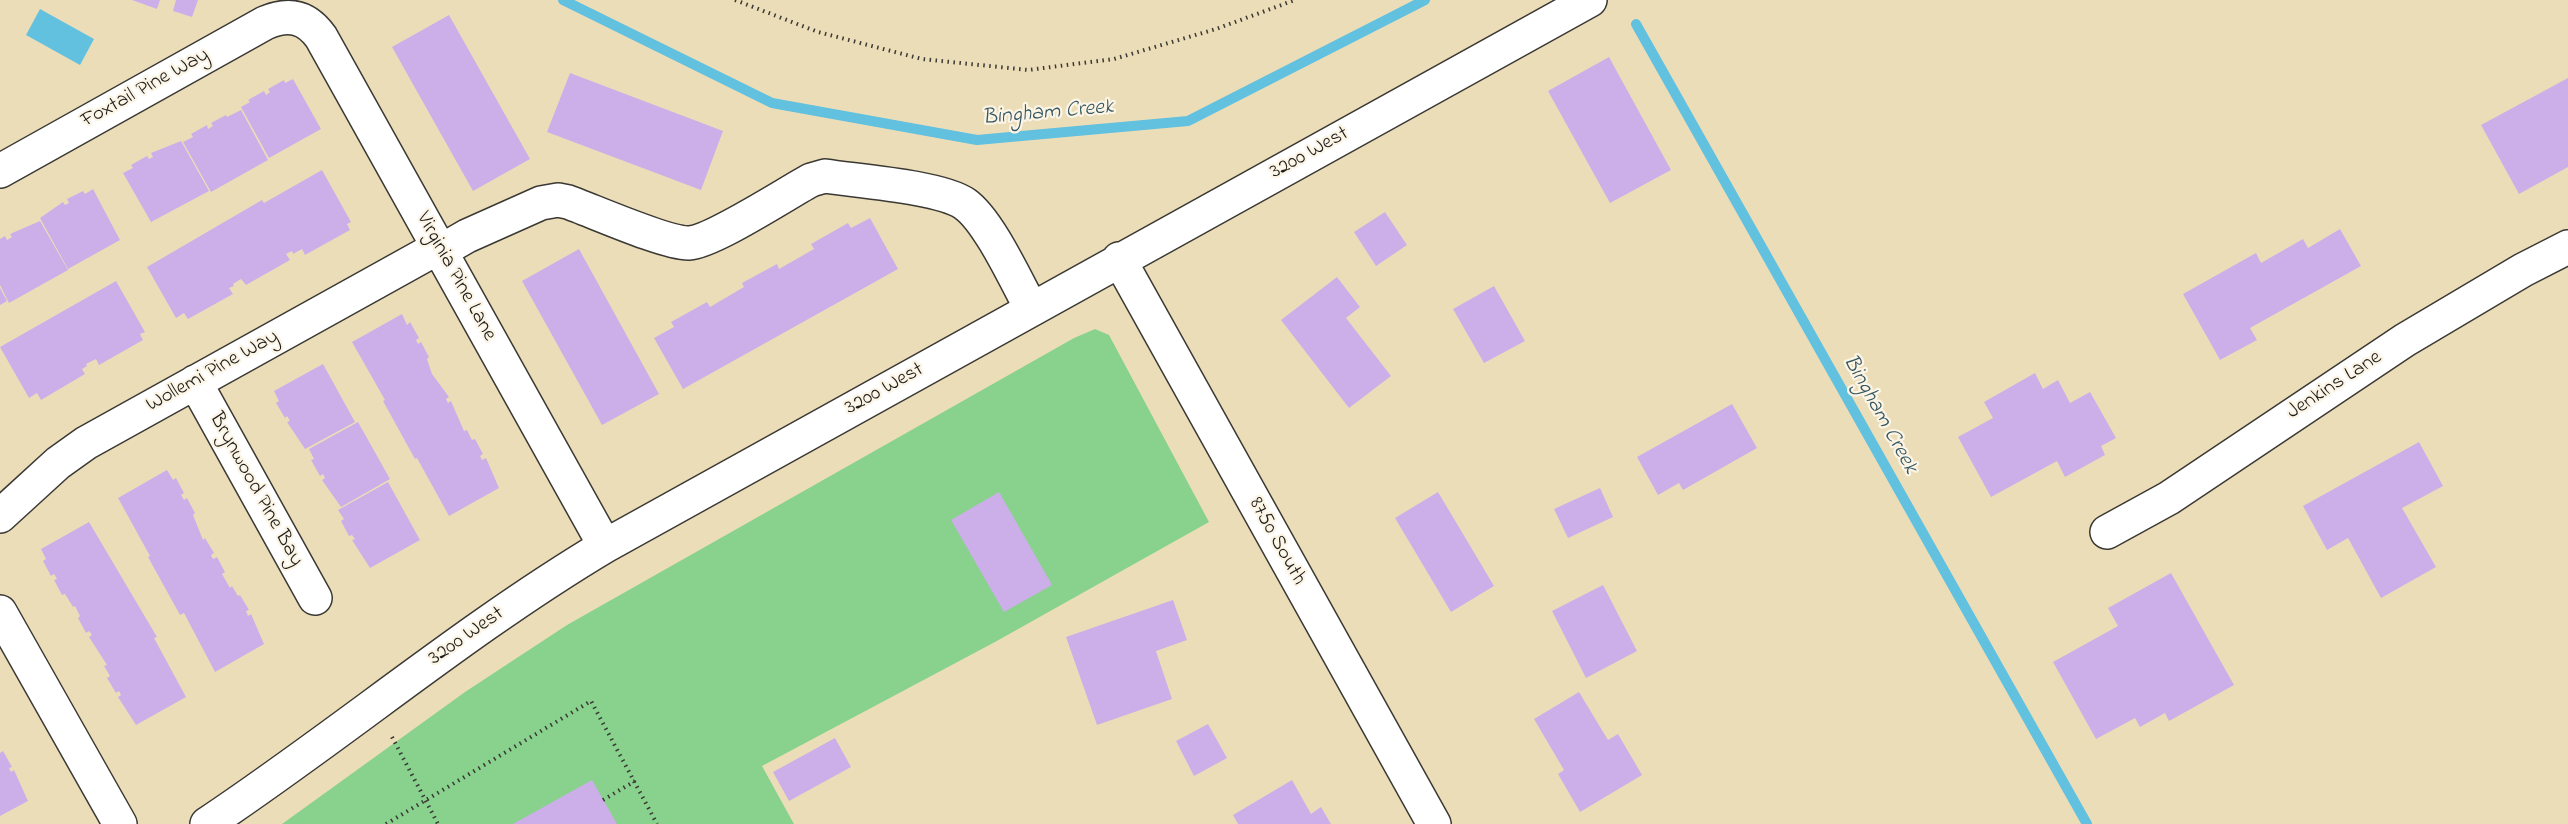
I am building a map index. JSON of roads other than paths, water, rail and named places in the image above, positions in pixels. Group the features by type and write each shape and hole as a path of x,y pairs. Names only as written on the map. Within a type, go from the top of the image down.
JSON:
{"street":[{"name":"3200 West","path":"207,824 301,758 449,648 567,568 1119,259 1590,0"},
{"name":"Foxtail Pine Way","path":"0,171 264,23 285,16 296,17"},
{"name":"Virginia Pine Lane","path":"296,17 306,21 321,37 605,546"},
{"name":"Wollemi Pine Way","path":"0,516 58,463 86,443 440,249 541,203 558,200 568,202 671,240 691,243 711,236 811,180 825,176 939,193 964,203 982,223 1031,308"},
{"name":"Jenkins Lane","path":"2107,532 2169,498 2405,340 2523,270 2568,247"},
{"name":"8750 South","path":"1119,259 1434,824"},
{"name":"Brynwood Pine Bay","path":"195,382 315,598"},
{"path":"0,612 120,824"}],"water":[{"path":"40,9 94,39 80,65 26,35"}],"waterway":[{"name":"Bingham Creek","path":"563,0 772,103 977,140 1188,121 1425,0"},
{"name":"Bingham Creek","path":"1636,24 2087,824"}]}
